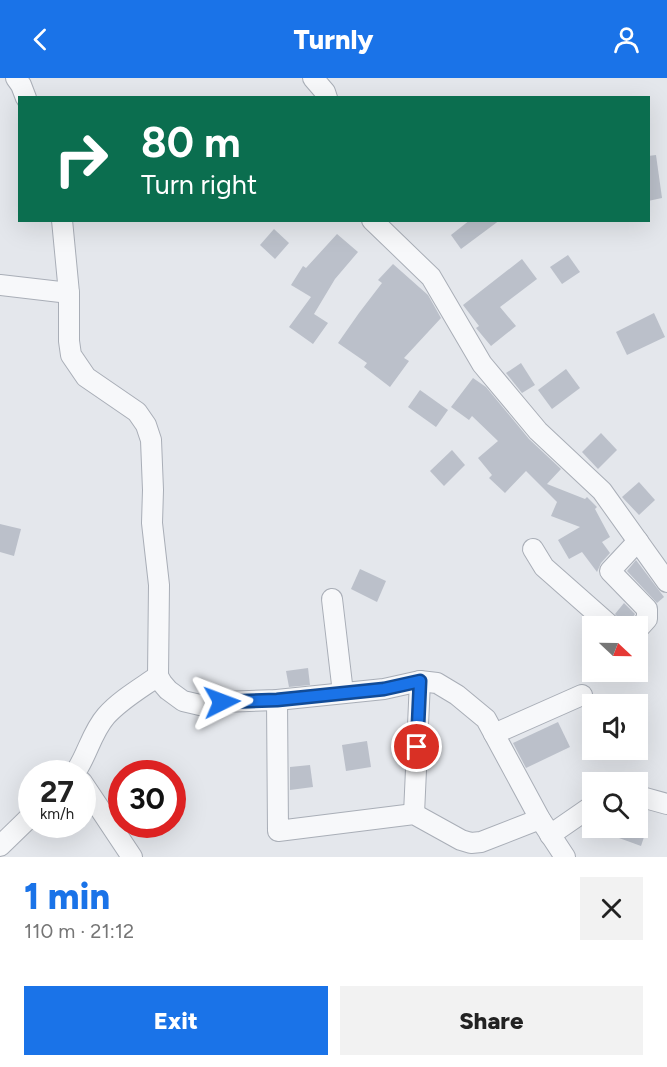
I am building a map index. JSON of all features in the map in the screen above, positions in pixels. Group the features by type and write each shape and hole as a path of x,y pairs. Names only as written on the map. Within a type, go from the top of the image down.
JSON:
{"street":[{"path":"16,78 25,96"},
{"path":"313,78 326,96"},
{"path":"62,222 69,292 71,355 86,377 137,412 146,425 151,440 152,523 159,585 158,676 162,683 183,701 200,705 384,689 420,681 437,683 457,695 486,719 545,827 565,857"},
{"path":"374,222 431,277 482,364 538,431 602,491 667,582"},
{"path":"0,285 69,292"},
{"path":"638,541 610,571 647,609 647,616"},
{"path":"533,549 544,567 600,616"},
{"path":"332,599 343,693"},
{"path":"84,760 105,716 158,676"},
{"path":"414,814 420,681"},
{"path":"494,734 582,695"},
{"path":"277,700 278,831 414,814 461,840 471,843 545,827 582,810"},
{"path":"648,799 667,804"},
{"path":"96,804 132,857"},
{"path":"0,846 18,829"}],"building":[{"path":"656,155 662,198 650,201 650,156"},
{"path":"467,222 497,222 461,249 451,235"},
{"path":"274,229 289,243 275,259 260,245"},
{"path":"337,234 358,252 335,279 314,314 328,323 313,344 289,327 311,297 291,285 303,266 306,268"},
{"path":"568,255 580,272 562,284 550,267"},
{"path":"522,259 537,279 500,307 516,326 491,346 476,328 479,326 463,305"},
{"path":"393,264 428,295 441,318 404,358 409,361 390,387 364,367 367,363 338,343 382,283 378,280"},
{"path":"654,313 665,337 627,355 616,332"},
{"path":"521,363 535,385 522,393 506,373"},
{"path":"566,369 580,388 552,409 538,390"},
{"path":"473,378 486,387 529,439 561,469 547,484 585,499 587,497 597,507 595,509 610,537 602,542 610,553 597,572 582,552 569,559 558,540 580,527 551,516 557,502 526,471 505,493 489,478 492,475 478,458 498,441 472,416 469,420 451,407"},
{"path":"420,390 448,410 436,427 408,407"},
{"path":"601,433 617,450 598,469 582,452"},
{"path":"452,450 465,465 444,486 430,471"},
{"path":"639,482 655,500 639,515 622,497"},
{"path":"0,524 21,529 14,556 0,552"},
{"path":"636,560 664,597 657,603 627,571"},
{"path":"360,569 386,581 377,602 351,589"},
{"path":"624,603 635,614 634,616 617,616 615,614"},
{"path":"308,668 310,685 289,687 286,671"},
{"path":"558,722 570,747 526,768 513,743"},
{"path":"367,741 371,767 346,771 342,745"},
{"path":"310,765 313,787 290,790 290,767"},
{"path":"619,838 644,838 641,846"}],"route":[{"path":"222,702 277,700 384,689 420,681 417,747"}]}
